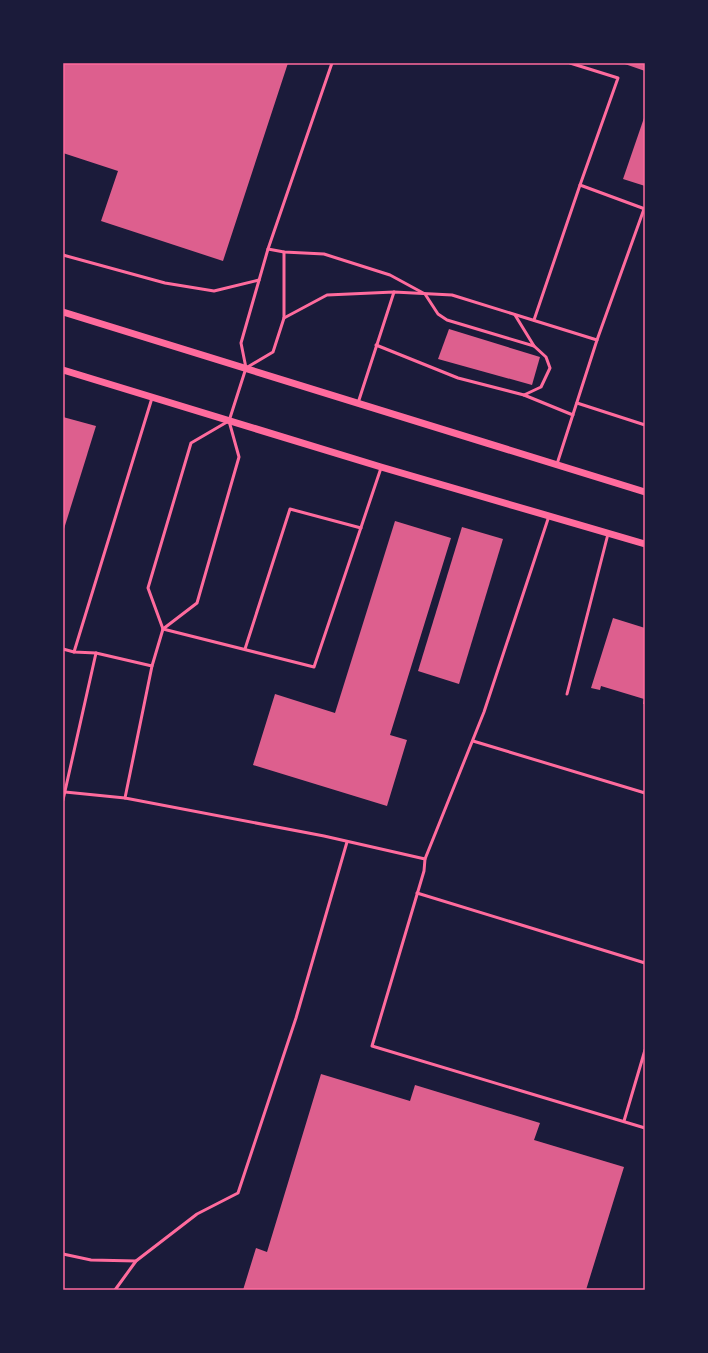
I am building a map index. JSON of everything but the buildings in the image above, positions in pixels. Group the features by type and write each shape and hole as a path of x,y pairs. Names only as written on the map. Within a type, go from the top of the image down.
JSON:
{"street":[{"path":"63,312 645,492"},
{"path":"63,370 381,467 645,544"}],"lane":[{"path":"125,798 152,666 163,629 197,603 239,457 229,421 246,368 240,344 268,249 332,63"},
{"path":"534,320 618,78 570,63"},
{"path":"557,464 597,340 645,209 580,185"},
{"path":"268,249 284,252 324,254 390,275 425,294 438,314 447,320 534,346"},
{"path":"246,368 273,352 284,318 284,252"},
{"path":"63,255 165,283 214,291 259,280"},
{"path":"284,318 327,295 394,292 452,295 597,340"},
{"path":"358,403 394,292"},
{"path":"515,315 534,346 546,357 550,368 541,387 524,395"},
{"path":"376,345 458,378 524,395 573,416"},
{"path":"74,652 152,398"},
{"path":"577,403 645,425"},
{"path":"163,629 148,588 191,443 229,421"},
{"path":"163,629 314,667 381,467"},
{"path":"245,649 290,509 361,528"},
{"path":"549,515 484,712 425,859 424,871 372,1046 645,1128"},
{"path":"567,694 608,532"},
{"path":"63,649 74,652 96,653 152,666"},
{"path":"63,800 96,653"},
{"path":"473,741 645,793"},
{"path":"64,792 125,798 348,842 425,859"},
{"path":"115,1290 136,1260 197,1214 238,1192 296,1018 348,842"},
{"path":"417,893 645,963"},
{"path":"624,1121 645,1050"},
{"path":"63,1254 92,1260 136,1260"}]}
